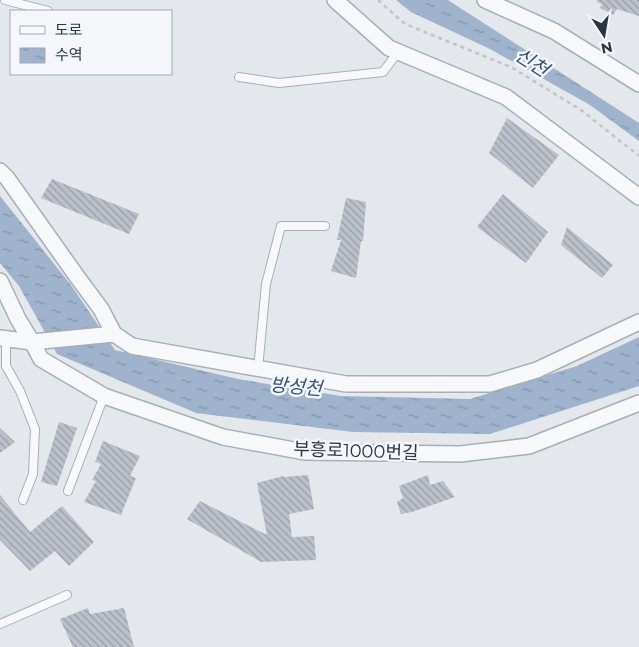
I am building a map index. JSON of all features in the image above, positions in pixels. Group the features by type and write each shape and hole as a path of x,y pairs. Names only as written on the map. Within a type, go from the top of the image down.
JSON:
{"street":[{"path":"335,0 389,48 506,97 639,197"},
{"path":"485,0 554,31 639,84"},
{"path":"0,171 7,178 101,309 114,334 132,346 346,384 490,384 537,370 639,322"},
{"name":"부흥로1000번길","path":"0,281 18,319 41,359 104,396 223,437 305,452 460,454 529,446 639,403"},
{"path":"3,339 32,342 114,334"}],"lane":[{"path":"5,0 44,10"},
{"path":"239,77 278,83 383,72 398,52"},
{"path":"258,369 266,284 281,226 325,226"},
{"path":"3,339 6,366 20,391 35,429 32,474 23,500"},
{"path":"68,491 104,396"},
{"path":"0,624 67,595"}],"path":[{"path":"378,0 405,24 511,67 580,110 639,156"}],"water":[{"name":"신천","path":"396,0 448,0 639,123 639,141 590,105 490,49 411,12"},
{"path":"0,196 71,285 115,350 238,379 341,396 470,399 577,366 639,337 639,386 490,434 353,432 196,413 57,354 19,286 0,263"}],"building":[{"path":"597,0 639,0 639,16 617,9 613,15 600,8 602,4 597,2"},
{"path":"507,118 559,155 533,188 489,153"},
{"path":"52,179 139,214 129,234 41,198"},
{"path":"503,194 548,232 526,263 477,227"},
{"path":"346,198 366,202 363,241 361,241 356,278 331,271 341,240 337,240"},
{"path":"567,227 613,265 602,278 561,245"},
{"path":"59,422 77,428 57,486 41,482"},
{"path":"0,428 15,442 0,453"},
{"path":"103,441 140,456 130,476 136,478 121,515 84,502 96,481 92,480 101,464 95,462"},
{"path":"308,475 314,509 289,514 292,537 314,536 316,560 261,562 187,519 200,501 267,535 257,483 283,476"},
{"path":"428,475 430,485 443,481 455,497 401,514 397,502 403,498 399,486"},
{"path":"0,495 30,532 62,506 94,542 69,566 55,551 30,571 0,540"},
{"path":"88,608 90,614 124,608 134,647 73,647 60,619"}],"water label":[{"name":"방성천","path":"296,386"}]}
